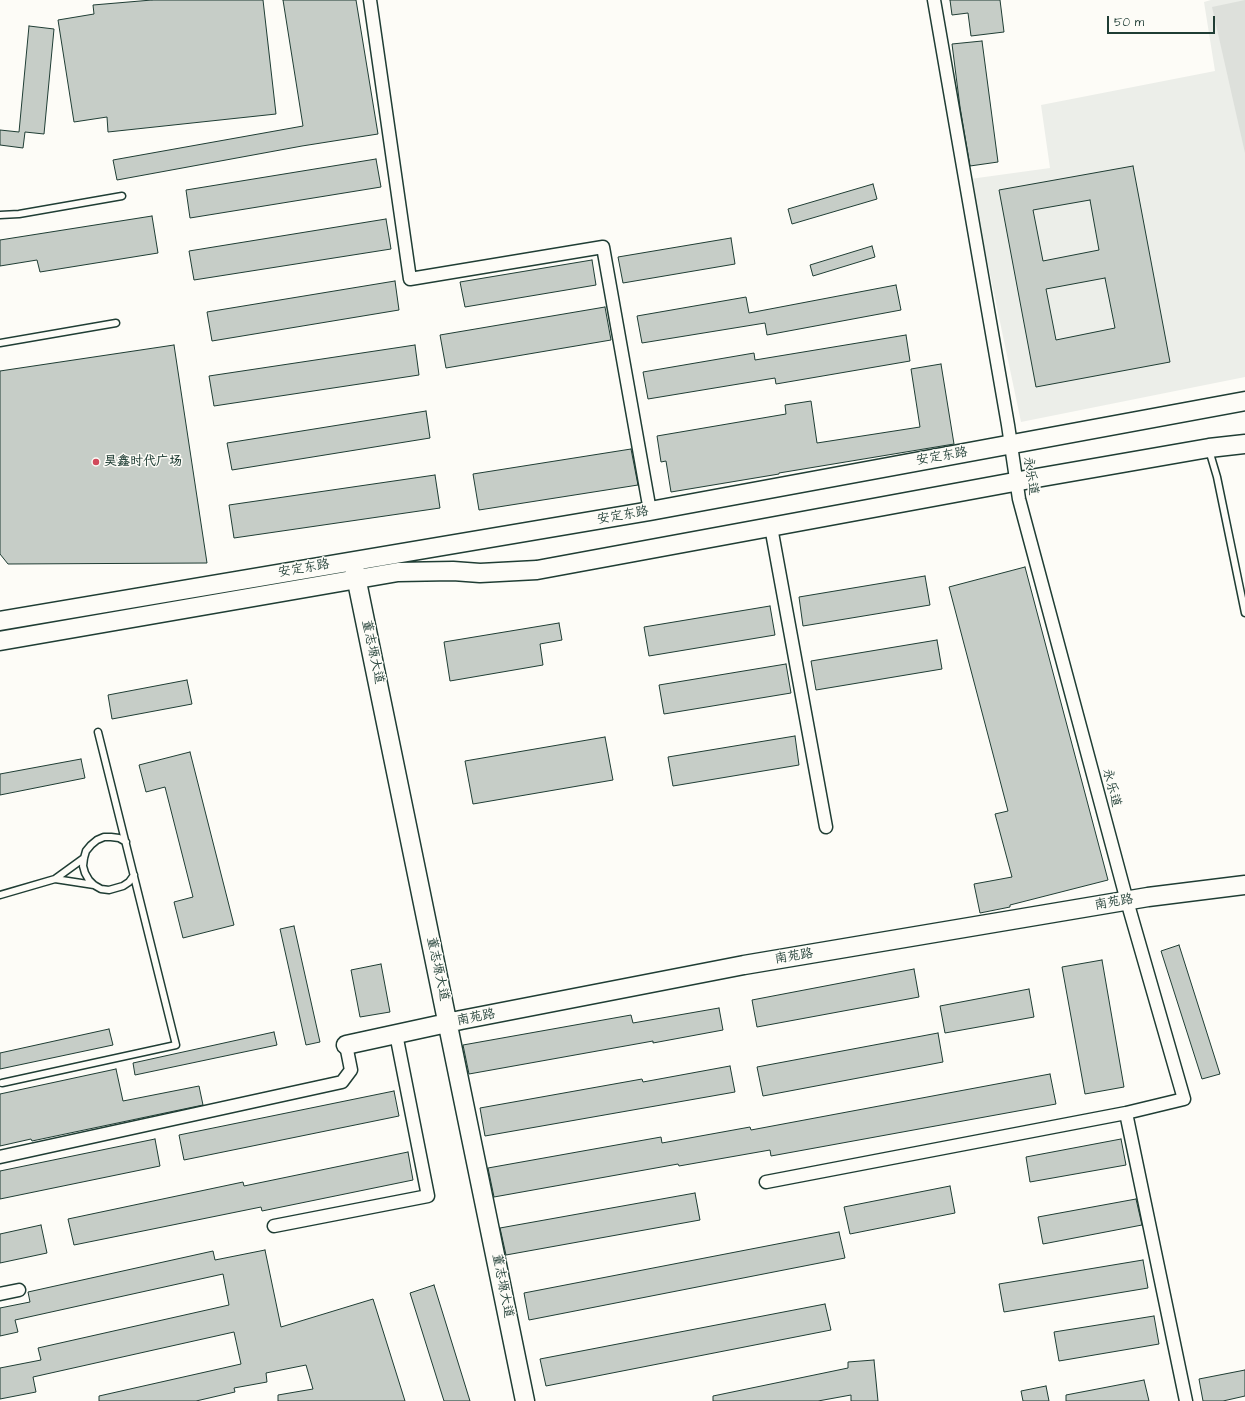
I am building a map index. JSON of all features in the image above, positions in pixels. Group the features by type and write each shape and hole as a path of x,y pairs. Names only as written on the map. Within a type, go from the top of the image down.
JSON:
{"main road":[{"name":"安定东路","path":"0,621 650,511 1245,401"},
{"name":"安定东路","path":"0,642 398,572 453,571 480,573 537,570 1016,482 1209,448 1245,444"},
{"name":"董志塬大道","path":"349,561 445,1027 525,1401"},
{"name":"南苑路","path":"347,1048 445,1027 745,972 1128,904 1245,885"},
{"name":"南苑路","path":"1128,904 1245,891"},
{"name":"董志塬大道","path":"445,1027 517,1401"}],"street":[{"path":"370,0 410,279 603,247 650,511"},
{"name":"永乐道","path":"934,0 1008,425 1019,499 1128,904 1184,1099 1126,1113"},
{"path":"771,527 826,827"},
{"path":"274,1226 428,1196 397,1037"},
{"path":"0,1157 342,1082 351,1070 347,1048"},
{"path":"766,1182 1126,1113 1186,1401"},
{"path":"0,1294 19,1290"}],"lane":[{"path":"0,215 19,214 122,196"},
{"path":"0,343 116,323"},
{"path":"1209,448 1217,477 1245,613"},
{"path":"2,1083 176,1045 98,732"},
{"path":"94,885 89,880 83,866 86,851 97,840 104,837 111,837 126,842"},
{"path":"0,896 55,879 84,858"},
{"path":"55,879 94,885 109,890 116,889 130,882 134,875"}],"shaded area":[{"path":"1211,0 1245,0 1245,377 1021,422 970,179 1050,168 1041,105 1215,71 1204,2"},
{"path":"1245,0 1245,153 1212,7"}],"building":[{"path":"152,0 263,0 276,114 108,132 107,117 74,122 58,20 94,14 93,5"},
{"path":"283,0 356,0 378,134 302,146 117,180 113,160 303,126"},
{"path":"950,0 1000,0 1004,32 971,36 968,13 952,15"},
{"path":"29,26 54,29 44,134 25,132 23,148 0,145 0,130 19,132"},
{"path":"982,41 998,162 970,166 960,107 952,44"},
{"path":"376,159 381,187 190,218 186,190"},
{"path":"1133,166 1170,362 1036,387 999,190","holes":["1090,200 1099,250 1043,261 1033,210","1105,278 1115,328 1056,340 1046,289"]},
{"path":"873,184 877,199 792,224 788,209"},
{"path":"152,216 158,253 40,272 37,260 0,266 0,240"},
{"path":"386,219 391,249 194,280 189,251"},
{"path":"731,238 735,264 623,283 618,257"},
{"path":"872,246 875,257 813,276 810,265"},
{"path":"592,260 596,285 465,307 460,282"},
{"path":"395,281 399,310 212,341 207,312"},
{"path":"896,285 901,310 767,335 765,323 642,343 637,316 746,297 749,313"},
{"path":"605,307 611,340 446,368 440,335"},
{"path":"906,335 910,361 776,384 775,378 648,399 643,372 754,353 755,360"},
{"name":"昊鑫时代广场","path":"174,345 207,563 8,564 0,554 0,371"},
{"path":"415,345 419,375 214,406 209,376"},
{"path":"941,364 954,444 671,492 666,461 661,462 657,436 786,414 785,405 811,401 817,443 920,427 911,369"},
{"path":"426,411 430,438 232,470 227,443"},
{"path":"631,449 638,485 479,510 473,474"},
{"path":"435,475 440,508 234,538 229,505"},
{"path":"1025,567 1108,880 1010,905 1010,907 980,913 974,884 1012,877 995,814 1008,811 949,587"},
{"path":"925,576 930,605 803,626 799,597"},
{"path":"770,606 775,635 649,656 644,627"},
{"path":"559,623 562,640 540,644 543,665 450,681 444,642"},
{"path":"937,640 942,669 816,690 811,661"},
{"path":"786,664 791,693 664,714 659,685"},
{"path":"187,680 192,704 112,719 108,695"},
{"path":"795,736 799,765 673,786 668,757"},
{"path":"605,737 613,780 473,804 465,761"},
{"path":"190,752 234,925 183,938 174,902 193,897 165,787 146,792 139,765"},
{"path":"81,759 85,778 0,795 0,774"},
{"path":"294,926 320,1042 306,1045 280,929"},
{"path":"1179,945 1220,1074 1202,1079 1161,951"},
{"path":"1102,960 1124,1087 1085,1094 1062,967"},
{"path":"381,964 390,1012 360,1017 351,970"},
{"path":"914,969 919,997 757,1027 752,1000"},
{"path":"1029,989 1034,1017 945,1033 940,1006"},
{"path":"719,1008 723,1030 469,1074 463,1045 631,1015 633,1023"},
{"path":"109,1029 113,1045 0,1069 0,1053"},
{"path":"274,1032 277,1045 135,1075 133,1063"},
{"path":"938,1033 943,1062 763,1096 757,1067"},
{"path":"730,1066 735,1092 485,1136 480,1108 642,1079 643,1082"},
{"path":"116,1069 123,1101 199,1086 203,1105 32,1141 31,1139 0,1146 0,1094"},
{"path":"1050,1074 1056,1104 771,1156 770,1150 679,1166 678,1164 494,1197 488,1168 661,1137 662,1143 750,1127 751,1130"},
{"path":"394,1091 399,1116 184,1160 179,1135"},
{"path":"155,1139 160,1166 0,1199 0,1171"},
{"path":"1121,1139 1126,1165 1030,1182 1026,1157"},
{"path":"408,1152 413,1180 262,1211 261,1207 74,1245 68,1219 243,1182 244,1186"},
{"path":"950,1186 955,1213 850,1234 844,1207"},
{"path":"695,1193 700,1220 506,1255 500,1228"},
{"path":"1136,1199 1142,1225 1043,1244 1038,1217"},
{"path":"41,1225 47,1253 0,1263 0,1234"},
{"path":"839,1232 845,1258 529,1320 524,1293"},
{"path":"265,1250 281,1327 373,1299 405,1401 278,1401 278,1395 313,1389 306,1365 266,1373 267,1382 234,1388 235,1392 196,1401 99,1401 99,1396 241,1364 234,1332 33,1377 36,1392 0,1399 0,1368 41,1360 38,1348 229,1305 223,1274 15,1320 18,1332 0,1336 0,1308 30,1302 28,1292 213,1251 215,1260"},
{"path":"1143,1260 1148,1288 1004,1312 999,1284"},
{"path":"434,1285 470,1401 444,1401 410,1293"},
{"path":"825,1304 831,1330 546,1386 540,1359"},
{"path":"1154,1316 1159,1344 1059,1361 1054,1332"},
{"path":"874,1360 878,1401 851,1401 851,1395 818,1401 713,1401 713,1396 848,1368 848,1362"},
{"path":"1245,1370 1245,1396 1223,1401 1203,1401 1199,1379"},
{"path":"1144,1380 1149,1401 1066,1401 1066,1395"},
{"path":"1046,1386 1049,1401 1023,1401 1021,1391"}],"place":[{"name":"昊鑫时代广场","path":"96,462"}]}
